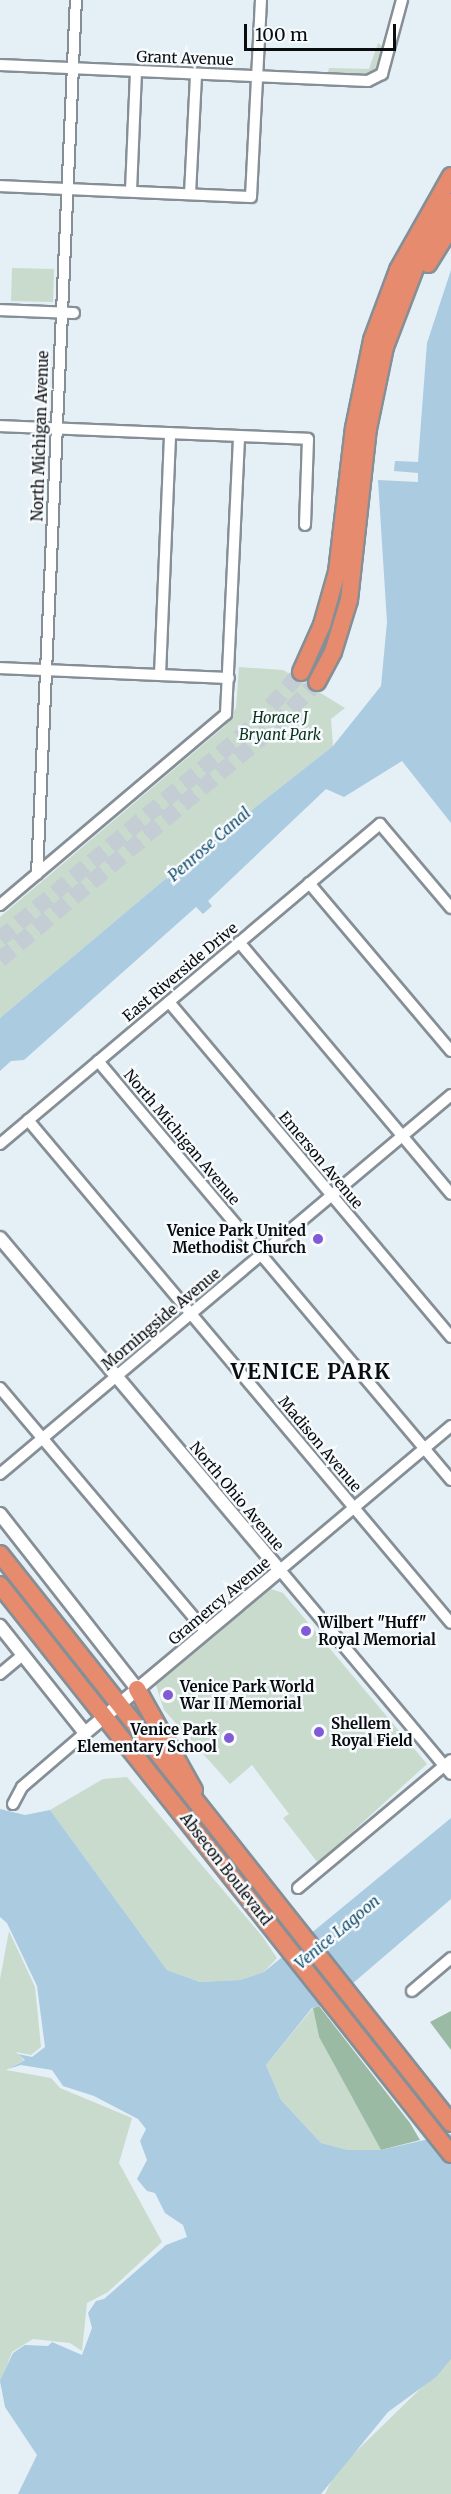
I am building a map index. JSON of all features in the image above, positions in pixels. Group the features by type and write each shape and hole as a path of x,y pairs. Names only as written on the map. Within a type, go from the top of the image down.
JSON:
{"highway":[{"path":"301,672 322,625 337,572 354,428 372,340 402,261 451,176"},
{"path":"317,682 333,652 349,600 368,429 380,365 409,280 451,202"},
{"path":"380,365 422,274 451,227"},
{"name":"Absecon Boulevard","path":"0,1554 451,2123"},
{"name":"Absecon Boulevard","path":"0,1585 451,2154"},
{"path":"137,1689 186,1770 203,1810"}],"street":[{"name":"North Michigan Avenue","path":"37,874 55,428 76,0"},
{"path":"0,186 251,196 261,0"},
{"name":"Grant Avenue","path":"0,66 368,81 382,74 402,0"},
{"path":"130,191 136,71"},
{"path":"190,194 196,74"},
{"path":"0,310 74,314"},
{"path":"0,426 308,439 305,525"},
{"path":"160,675 170,433"},
{"path":"0,905 221,720 227,710 239,436"},
{"path":"0,668 229,678"},
{"name":"East Riverside Drive","path":"0,1144 380,824 451,908"},
{"path":"309,883 451,1051"},
{"path":"239,942 451,1194"},
{"name":"Emerson Avenue","path":"168,1002 451,1337"},
{"name":"North Michigan Avenue","path":"98,1061 451,1480"},
{"name":"Morningside Avenue","path":"0,1474 451,1095"},
{"name":"Madison Avenue","path":"28,1120 451,1623"},
{"name":"North Ohio Avenue","path":"0,1238 449,1767"},
{"path":"0,1388 206,1632"},
{"name":"Gramercy Avenue","path":"13,1804 22,1787 451,1426"},
{"path":"0,1514 137,1689"},
{"path":"0,1626 85,1733"},
{"path":"0,1674 23,1655"},
{"path":"298,1888 449,1767"},
{"path":"412,1991 451,1958"}],"green space":[{"path":"378,43 384,48 379,68 372,75 328,72 329,68 369,69"},
{"path":"12,268 54,269 53,302 11,301"},
{"name":"Horace J Bryant Park","path":"239,667 283,670 345,708 331,719 333,746 182,865 0,1018 0,917 225,726 236,708"},
{"path":"271,1589 283,1593 427,1764 318,1863 283,1818 289,1814 252,1765 230,1784 164,1710 156,1685"},
{"path":"127,1777 262,1936 277,1958 264,1972 240,1980 200,1982 167,1970 50,1810 103,1779"},
{"path":"9,1931 35,1987 41,2047 31,2055 16,2052 24,2060 6,2070 51,2078 60,2088 132,2118 119,2163 162,2242 108,2292 87,2303 82,2351 70,2343 33,2339 12,2352 0,2385 0,1979"},
{"path":"319,2006 410,2123 420,2140 381,2150 319,2037 313,2008"},
{"path":"313,2008 319,2037 381,2150 348,2150 321,2143 281,2100 266,2065"},
{"path":"451,2011 451,2050 430,2022"},
{"path":"451,2359 451,2494 325,2494 336,2471"}],"water":[{"name":"Penrose Canal","path":"451,270 451,823 402,761 344,797 326,789 208,901 212,906 203,914 196,907 24,1060 11,1061 0,1071 0,1018 182,865 333,746 381,686 387,622 378,480 418,482 418,473 394,471 395,461 418,462 427,343"},
{"name":"Venice Lagoon","path":"0,1809 25,1815 50,1810 167,1970 200,1982 240,1980 264,1972 451,1818 451,1899 331,2002 312,2008 266,2065 281,2100 321,2143 348,2150 381,2150 451,2134 451,2359 436,2377 388,2412 321,2494 18,2494 37,2455 5,2407 0,2381 13,2353 25,2345 48,2346 52,2342 82,2355 92,2328 88,2313 96,2301 104,2299 166,2245 187,2237 183,2225 165,2213 155,2193 147,2191 137,2179 147,2160 140,2141 146,2129 138,2119 94,2096 63,2086 52,2070 21,2065 8,2069 25,2060 18,2054 32,2057 45,2047 37,1986 7,1923 0,1917"}],"tunnel":[{"path":"0,939 255,724 301,672"},
{"path":"0,960 275,726 317,682"}],"place":[{"name":"Venice Park United Methodist Church","path":"318,1239"},
{"name":"Wilbert \"Huff\" Royal Memorial","path":"306,1631"},
{"name":"Venice Park World War II Memorial","path":"168,1695"},
{"name":"Shellem Royal Field","path":"319,1732"},
{"name":"Venice Park Elementary School","path":"229,1738"}],"district":[{"name":"VENICE PARK","path":"311,1372"}]}
